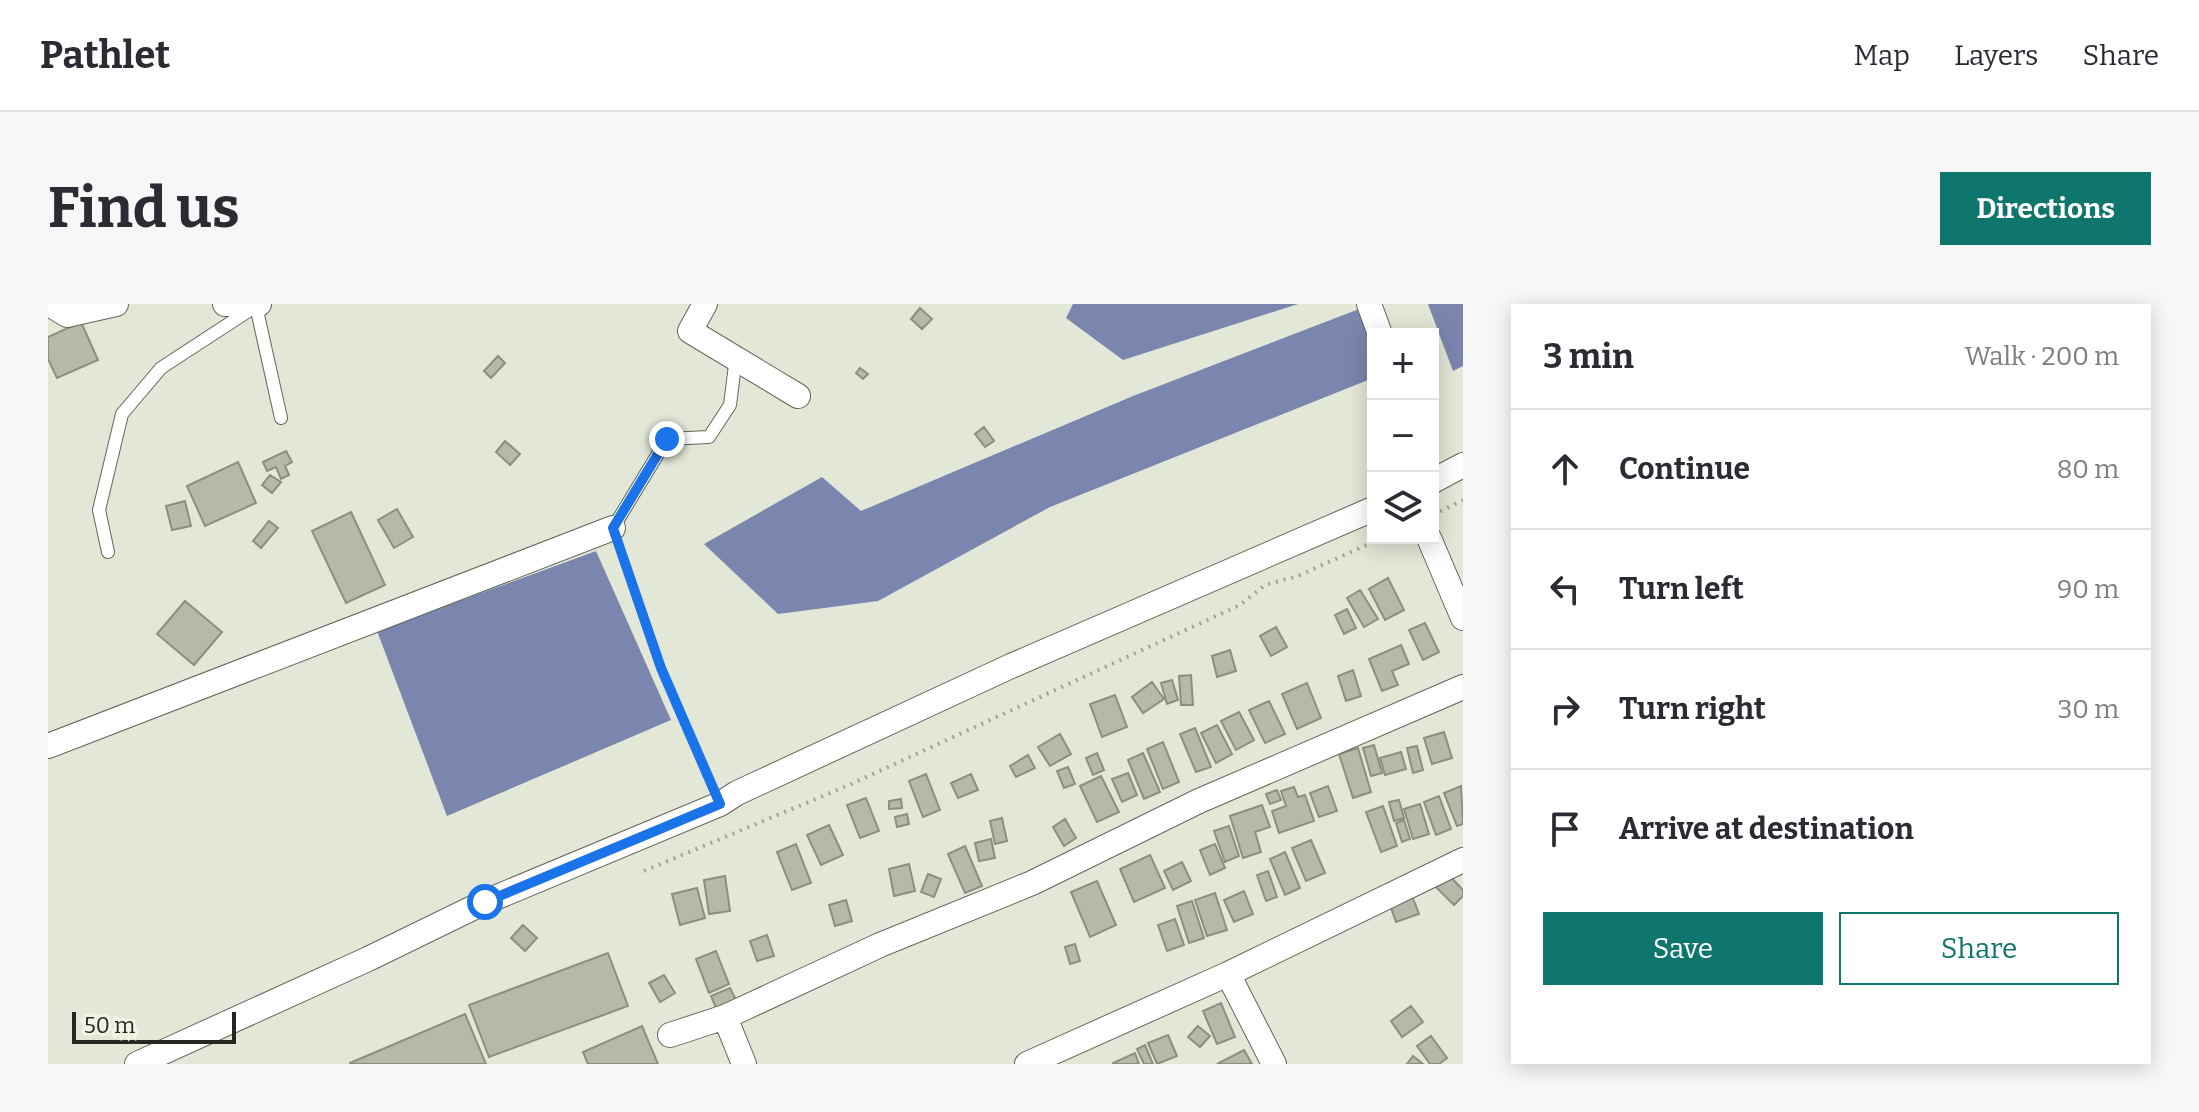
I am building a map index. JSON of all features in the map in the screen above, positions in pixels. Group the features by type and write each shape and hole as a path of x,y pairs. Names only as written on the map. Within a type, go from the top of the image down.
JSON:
{"street":[{"path":"49,304 67,315 116,304"},
{"path":"225,304 258,305"},
{"path":"1369,304 1378,328"},
{"path":"702,305 690,331 798,396"},
{"path":"1439,478 1463,465"},
{"path":"137,1064 485,902 720,804 737,793 1011,666 1367,512"},
{"path":"48,746 613,528"},
{"path":"1432,544 1463,618"},
{"path":"670,1035 725,1017 880,945 1032,883 1199,801 1463,687"},
{"path":"1027,1064 1228,974 1463,860"},
{"path":"1228,974 1274,1064"},
{"path":"725,1017 744,1064"}],"lane":[{"path":"108,552 99,510 122,414 161,368 258,305 281,418"},
{"path":"613,528 667,439 709,437 730,405 736,357"}],"path":[{"path":"1439,512 1463,500"},
{"path":"613,528 661,668 720,804"},
{"path":"644,871 849,785 1240,605 1265,585 1298,576 1369,544"}],"water":[{"path":"1073,304 1298,304 1123,360 1066,318"},
{"path":"1428,304 1463,304 1463,366 1453,371"},
{"path":"1359,309 1367,333 1367,380 1050,507 878,601 778,614 704,544 822,477 861,511 1133,396"},
{"path":"596,551 671,720 447,816 377,631"}],"building":[{"path":"920,308 932,319 922,329 911,319"},
{"path":"81,322 98,360 57,378 48,359 48,337"},
{"path":"498,356 505,363 491,378 484,371"},
{"path":"860,368 868,374 863,379 856,373"},
{"path":"984,427 994,441 985,447 975,434"},
{"path":"505,441 520,454 510,465 496,452"},
{"path":"286,451 292,462 285,466 289,475 281,479 276,467 267,471 263,462"},
{"path":"238,462 256,503 205,526 187,486"},
{"path":"270,475 281,482 272,493 262,485"},
{"path":"185,501 191,526 172,530 166,506"},
{"path":"397,509 413,537 394,548 378,520"},
{"path":"351,512 385,585 346,603 312,531"},
{"path":"269,521 278,528 261,548 253,541"},
{"path":"1388,578 1404,610 1385,620 1369,589"},
{"path":"1360,590 1378,619 1364,627 1347,598"},
{"path":"185,601 222,632 194,665 157,634"},
{"path":"1347,609 1356,628 1344,634 1335,615"},
{"path":"1425,623 1439,652 1423,660 1409,630"},
{"path":"1276,627 1287,647 1271,656 1260,636"},
{"path":"1401,645 1409,664 1392,671 1398,685 1382,691 1369,659"},
{"path":"1230,650 1236,671 1217,677 1212,656"},
{"path":"1353,670 1361,696 1346,701 1338,676"},
{"path":"1191,675 1193,705 1181,705 1179,676"},
{"path":"1172,680 1178,700 1167,704 1161,683"},
{"path":"1152,682 1164,699 1143,713 1132,697"},
{"path":"1307,683 1321,718 1297,729 1282,694"},
{"path":"1115,695 1127,727 1102,737 1090,704"},
{"path":"1269,701 1285,734 1265,743 1249,710"},
{"path":"1239,712 1254,740 1236,750 1221,721"},
{"path":"1217,725 1232,754 1216,763 1201,733"},
{"path":"1195,728 1211,767 1196,772 1180,734"},
{"path":"1444,732 1452,758 1432,764 1424,738"},
{"path":"1060,734 1071,754 1050,766 1038,747"},
{"path":"1163,742 1179,782 1163,789 1147,749"},
{"path":"1374,745 1382,773 1371,776 1363,748"},
{"path":"1417,746 1423,770 1413,773 1407,748"},
{"path":"1358,748 1371,792 1353,798 1339,754"},
{"path":"1401,752 1406,769 1385,775 1380,758"},
{"path":"1097,753 1104,770 1093,775 1086,758"},
{"path":"1143,753 1160,792 1144,799 1128,760"},
{"path":"1028,755 1035,768 1016,777 1010,766"},
{"path":"1068,767 1075,784 1064,788 1057,771"},
{"path":"1128,773 1137,795 1122,802 1112,779"},
{"path":"926,774 940,810 923,817 909,781"},
{"path":"971,774 978,790 958,798 951,783"},
{"path":"1101,776 1119,812 1097,822 1080,786"},
{"path":"1328,786 1337,811 1319,817 1310,793"},
{"path":"1461,786 1463,824 1457,826 1444,793"},
{"path":"1294,787 1298,797 1305,795 1314,821 1279,833 1272,811 1286,806 1281,791"},
{"path":"1277,790 1281,800 1270,804 1266,794"},
{"path":"1439,796 1451,829 1436,835 1424,802"},
{"path":"866,798 879,831 860,838 847,805"},
{"path":"901,799 902,808 889,809 889,801"},
{"path":"1399,800 1404,818 1394,821 1389,802"},
{"path":"1420,804 1429,834 1413,839 1404,809"},
{"path":"1262,805 1270,827 1255,832 1261,852 1243,858 1230,816"},
{"path":"1383,806 1397,846 1381,852 1366,812"},
{"path":"907,814 909,824 897,827 895,817"},
{"path":"1002,818 1007,841 995,844 990,821"},
{"path":"1065,819 1076,838 1064,846 1053,827"},
{"path":"1404,820 1410,839 1402,842 1396,823"},
{"path":"829,825 843,855 821,865 807,835"},
{"path":"1229,826 1239,856 1225,862 1214,831"},
{"path":"991,839 995,858 979,861 975,843"},
{"path":"1311,840 1325,873 1306,881 1292,848"},
{"path":"796,844 811,883 792,890 777,852"},
{"path":"1215,844 1225,868 1210,875 1200,850"},
{"path":"965,846 982,886 965,893 948,854"},
{"path":"1285,852 1300,888 1285,895 1270,859"},
{"path":"1150,855 1165,888 1134,902 1120,869"},
{"path":"1182,862 1191,881 1173,890 1164,871"},
{"path":"909,864 915,891 894,896 889,869"},
{"path":"1268,871 1277,897 1266,901 1257,875"},
{"path":"1446,872 1463,890 1463,896 1454,905 1433,884"},
{"path":"928,874 941,879 934,897 921,892"},
{"path":"725,876 730,911 709,914 704,880"},
{"path":"1097,881 1116,925 1090,937 1071,892"},
{"path":"697,888 705,918 680,925 672,894"},
{"path":"1244,891 1253,914 1234,922 1224,900"},
{"path":"1215,893 1227,930 1207,936 1195,900"},
{"path":"1412,896 1419,914 1396,922 1390,905"},
{"path":"846,900 852,921 835,926 829,905"},
{"path":"1192,901 1204,938 1189,943 1177,906"},
{"path":"1175,919 1184,945 1167,951 1158,925"},
{"path":"523,925 537,938 525,951 511,938"},
{"path":"767,935 774,956 757,961 750,941"},
{"path":"1075,944 1080,961 1070,964 1065,947"},
{"path":"716,951 729,984 709,993 696,959"},
{"path":"608,953 628,1006 489,1057 469,1005"},
{"path":"664,975 675,993 660,1002 649,983"},
{"path":"730,988 736,1000 716,1008 711,996"},
{"path":"1221,1003 1235,1037 1217,1044 1203,1011"},
{"path":"1411,1006 1423,1022 1402,1037 1391,1021"},
{"path":"465,1014 486,1064 350,1064 350,1063"},
{"path":"642,1026 658,1064 588,1064 583,1052"},
{"path":"1198,1026 1210,1036 1200,1047 1188,1037"},
{"path":"1168,1035 1177,1056 1157,1064 1148,1043"},
{"path":"1431,1036 1447,1058 1439,1064 1430,1064 1417,1046"},
{"path":"1145,1045 1153,1064 1144,1064 1137,1049"},
{"path":"1244,1050 1252,1064 1217,1064"},
{"path":"1135,1053 1139,1064 1113,1063"},
{"path":"1413,1056 1423,1064 1407,1064"}],"route":[{"path":"485,902 720,804 661,668 613,528 667,439"}]}
